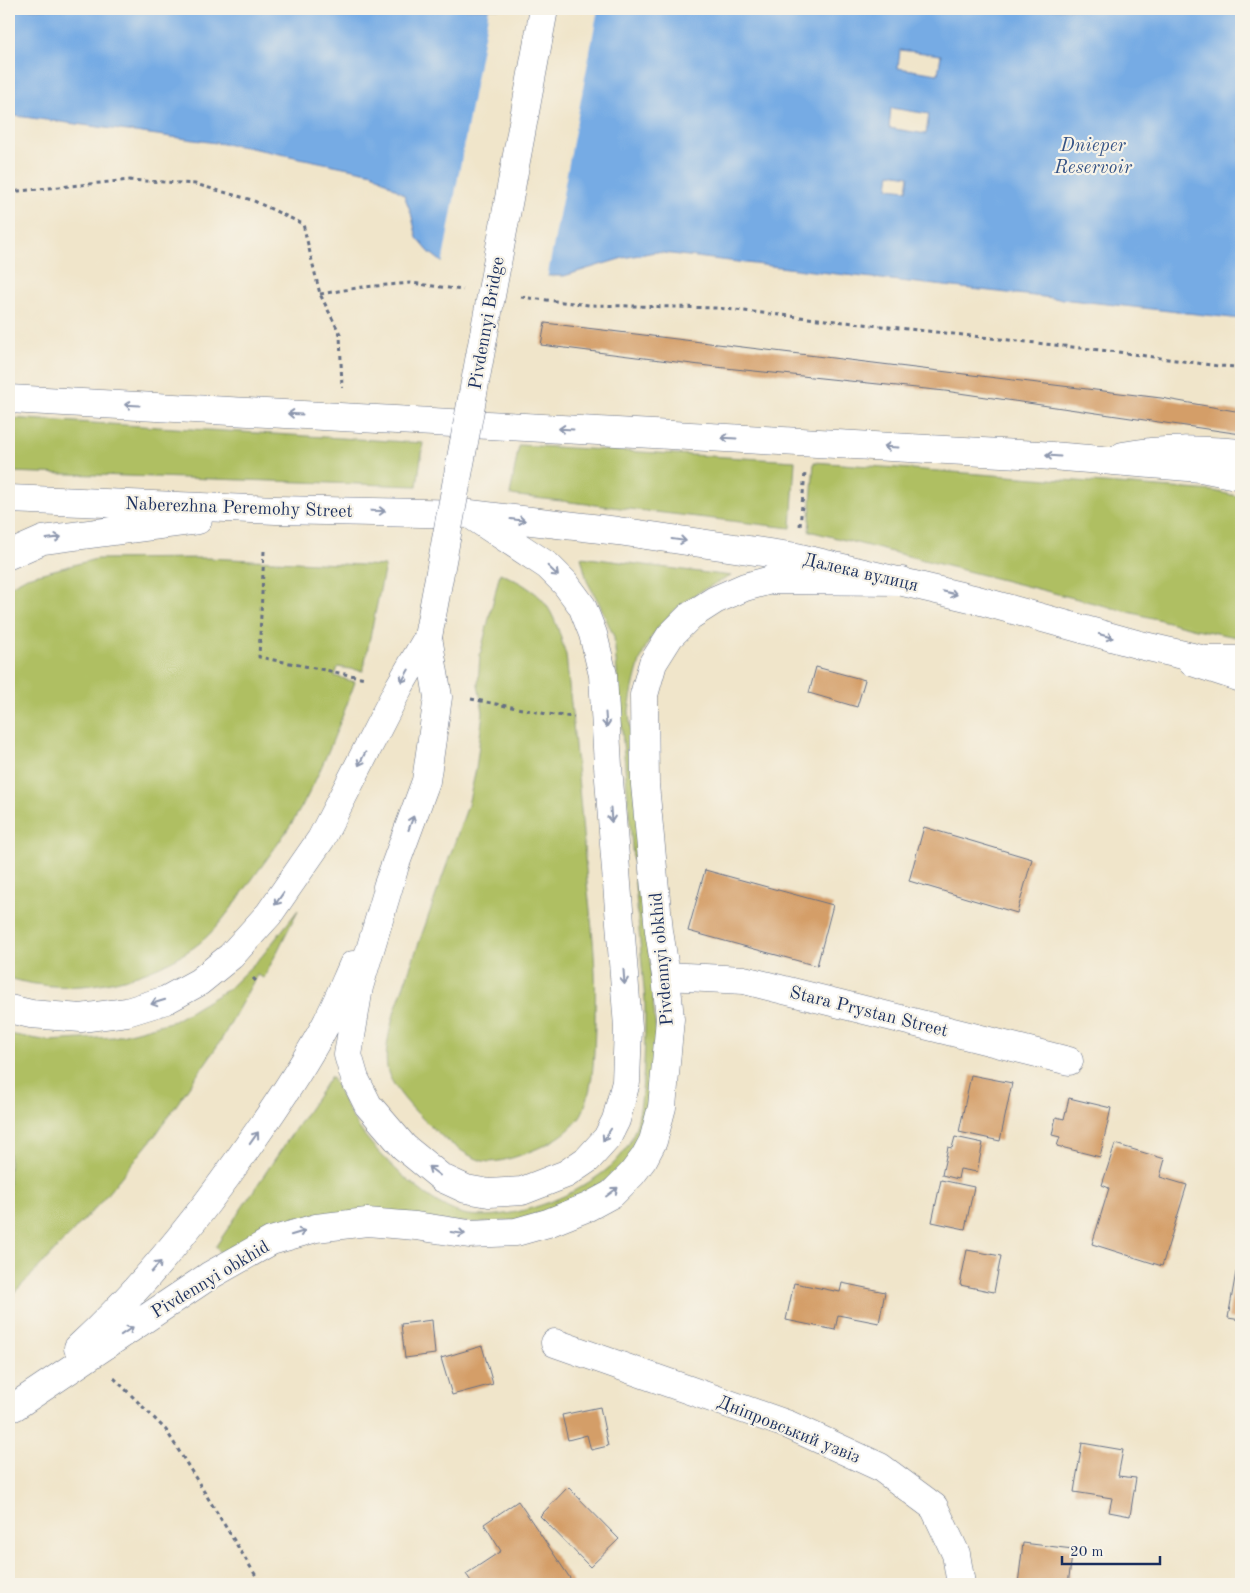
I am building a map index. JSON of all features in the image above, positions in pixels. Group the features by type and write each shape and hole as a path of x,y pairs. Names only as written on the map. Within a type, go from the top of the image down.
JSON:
{"main road":[{"name":"Pivdennyi Bridge","path":"428,637 544,9"},
{"path":"9,399 789,441 1102,460 1201,468 1241,476"},
{"path":"1102,460 1144,452 1200,450 1241,453"},
{"name":"Naberezhna Peremohy Street","path":"9,499 276,510 470,514"},
{"path":"9,555 43,540 276,510"},
{"name":"Pivdennyi obkhid","path":"394,869 359,988 348,1055 354,1079 368,1106 410,1152 442,1178 466,1189 489,1193 522,1191 566,1174 588,1159 607,1138 616,1120 626,1082 628,1027 603,675 593,634 582,606 565,583 548,566 470,514"},
{"name":"Далека вулиця","path":"470,514 797,557 984,601 1140,645 1241,678"},
{"name":"Pivdennyi obkhid","path":"12,1410 209,1276 271,1241 316,1228 368,1222 416,1226 469,1234 516,1232 556,1220 588,1207 612,1194 632,1174 654,1141 662,1107 670,1019 659,931 645,785 644,695 653,663 670,636 690,616 715,600 744,587 771,580 902,581"},
{"name":"Pivdennyi obkhid","path":"12,1410 104,1324 169,1252 227,1177 282,1097 326,1024 362,947 394,869 426,781 438,697 428,637"},
{"path":"9,1009 31,1014 81,1018 127,1012 166,1000 199,982 231,956 269,914 321,839 399,687 428,637"},
{"path":"1140,645 1205,660 1241,660"},
{"name":"Stara Prystan Street","path":"666,976 744,980 1070,1061"},
{"name":"Дніпровський узвіз","path":"555,1343 789,1426 880,1467 934,1507 956,1554 961,1584"}],"path":[{"path":"9,192 130,180 194,184 252,200 303,224 320,294 340,334 343,418"},
{"path":"320,294 363,287 411,283 471,290"},
{"path":"520,296 589,305 717,308 1118,352 1218,366 1241,367"},
{"path":"264,550 259,656 365,678"},
{"path":"471,699 547,714 580,718"},
{"path":"114,1378 166,1430 261,1584"}],"green space":[{"path":"9,418 423,443 417,486 9,472"},
{"path":"519,445 795,461 791,528 510,495"},
{"path":"814,462 1214,491 1241,497 1241,638 1196,629 809,531"},
{"path":"581,557 731,576 704,589 689,599 659,627 641,658 630,703 629,711 656,1034 653,1074 644,1131 628,1161 608,1179 554,1209 516,1220 483,1223 311,1216 278,1224 248,1237 220,1253 216,1246 331,1076 357,1125 382,1156 425,1194 440,1204 468,1215 507,1214 534,1208 570,1193 590,1182 608,1168 616,1161 629,1143 637,1122 641,1102 645,1001 614,637 587,581"},
{"path":"207,558 385,566 363,671 338,667 335,676 355,682 314,783 287,831 236,902 216,927 193,948 151,970 128,978 104,983 56,986 33,984 9,978 9,587 27,577 96,559"},
{"path":"500,573 528,587 545,603 554,619 566,655 594,949 595,1025 590,1089 584,1109 573,1126 557,1139 545,1145 510,1158 489,1162 477,1159 463,1152 432,1128 395,1086 389,1075 386,1060 395,1010 468,805 476,769 483,712 478,685 480,655"},
{"path":"298,910 264,978 257,975 220,1042 157,1133 99,1204 9,1297 9,1034 49,1041 114,1037 174,1021 228,989 262,956"}],"water":[{"name":"Dnieper Reservoir","path":"9,9 1241,9 1241,319 655,252 623,258 564,276 468,275 447,266 429,252 417,238 404,195 373,173 246,147 9,115","holes":["900,50 941,55 938,74 898,68","891,108 929,114 926,134 889,128","890,173 909,176 907,190 888,188"]}],"pier":[{"path":"489,9 598,9 547,279 468,278 442,265"}],"building":[{"path":"545,323 1161,398 1241,412 1241,434 945,391 716,367 541,345"},
{"path":"816,667 865,680 857,707 809,693"},
{"path":"924,827 1032,859 1017,913 909,881"},
{"path":"705,870 833,905 817,966 688,931"},
{"path":"971,1075 1012,1083 1000,1141 959,1132"},
{"path":"1069,1098 1111,1108 1100,1157 1057,1146 1060,1137 1052,1135 1056,1117 1064,1119"},
{"path":"955,1137 983,1143 977,1172 960,1169 958,1179 942,1175 948,1147 952,1148"},
{"path":"1115,1144 1165,1159 1160,1177 1187,1185 1162,1266 1092,1244 1109,1188 1102,1185"},
{"path":"941,1180 974,1187 965,1229 932,1222"},
{"path":"967,1250 1001,1256 994,1292 960,1285"},
{"path":"1236,1272 1241,1272 1241,1320 1228,1318"},
{"path":"794,1283 840,1292 842,1283 885,1292 879,1323 838,1315 835,1330 786,1320"},
{"path":"432,1320 435,1354 405,1358 401,1324"},
{"path":"482,1346 493,1384 452,1395 441,1358"},
{"path":"600,1407 608,1446 591,1450 587,1435 568,1440 562,1415"},
{"path":"1082,1443 1123,1450 1118,1476 1136,1478 1130,1516 1109,1512 1112,1498 1074,1492"},
{"path":"568,1487 619,1539 590,1567 540,1516"},
{"path":"518,1501 574,1584 473,1584 466,1574 501,1551 484,1524"},
{"path":"1023,1543 1073,1549 1068,1584 1018,1584"}]}
